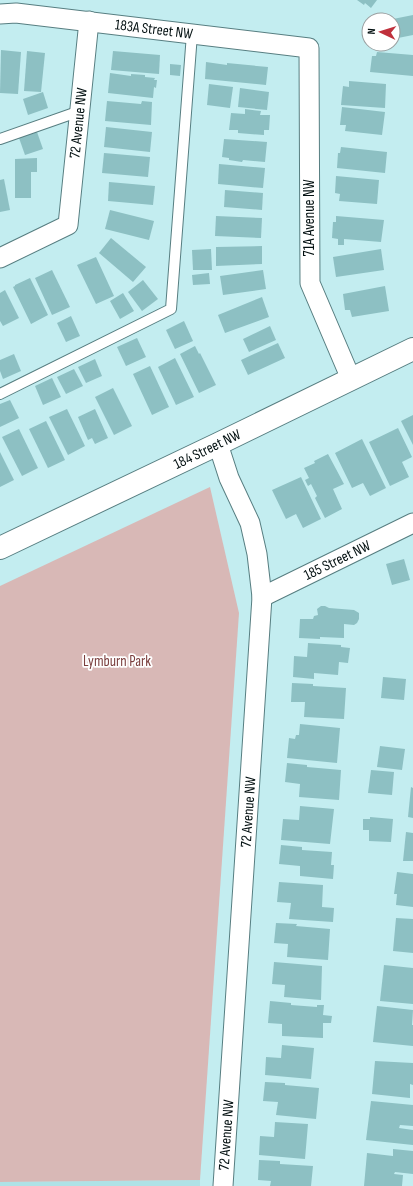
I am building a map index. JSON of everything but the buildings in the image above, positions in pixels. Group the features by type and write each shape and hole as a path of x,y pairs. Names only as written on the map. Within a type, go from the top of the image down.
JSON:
{"street":[{"name":"183A Street NW","path":"0,14 16,13 89,21 309,48"},
{"name":"72 Avenue NW","path":"0,258 68,225 89,21"},
{"name":"71A Avenue NW","path":"309,48 310,283 351,379"},
{"name":"184 Street NW","path":"0,548 218,444 413,348"},
{"name":"72 Avenue NW","path":"218,444 229,478 250,523 257,554 262,597 223,1186"},
{"name":"185 Street NW","path":"262,597 413,524"}],"lane":[{"path":"0,394 171,309 192,34"},
{"path":"0,139 80,111"}],"shaded area":[{"path":"200,1180 200,1186 0,1186 0,1182"}],"green space":[{"name":"Lymburn Park","path":"210,487 239,613 200,1180 0,1182 0,586"}]}
